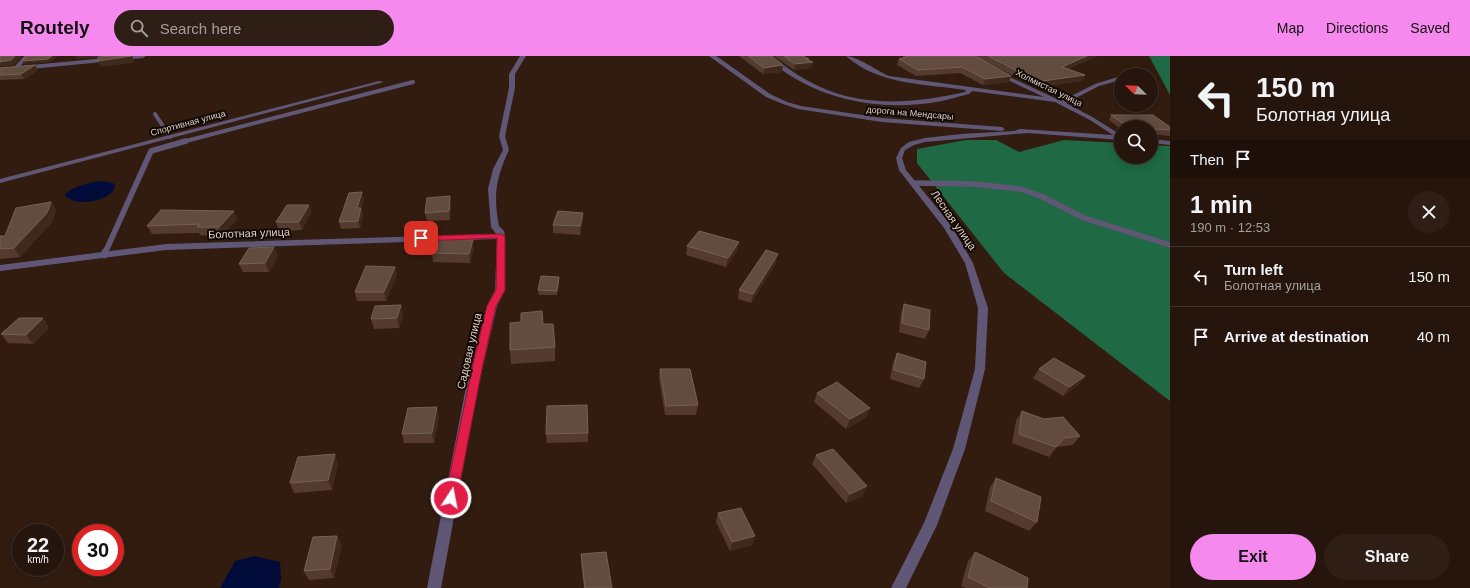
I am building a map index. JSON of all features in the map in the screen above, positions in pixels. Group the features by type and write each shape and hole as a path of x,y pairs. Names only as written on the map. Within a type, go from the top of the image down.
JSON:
{"street":[{"path":"0,70 143,56"},
{"name":"Садовая улица","path":"434,588 471,392 492,306 500,290 501,236 500,231 495,227 492,189 497,169 506,150 502,136 512,88 512,74 523,56"},
{"name":"дорога на Мендсары","path":"712,56 721,61 762,92 777,100 798,106 876,120 910,124 1114,138"},
{"path":"768,56 809,83 823,90 846,97 898,103 917,103 967,93 970,89"},
{"path":"849,56 882,75 1059,102 1072,100 1086,90 1103,83 1114,81"},
{"name":"Холмистая улица","path":"994,71 1059,102 1114,133"},
{"name":"Спортивная улица","path":"0,181 380,82"},
{"name":"Лесная улица","path":"898,588 930,525 959,449 980,369 983,308 969,263 948,227 903,170 899,158 903,149 916,142 936,138 1026,132"},
{"path":"1158,141 1170,142"},
{"name":"Болотная улица","path":"0,268 166,247 501,236"}],"lane":[{"path":"15,69 27,56"},
{"path":"104,255 151,151 176,142 413,82"},
{"path":"155,114 170,137"},
{"path":"913,184 982,184 1008,187 1034,193 1090,221 1150,236 1170,245"}],"green space":[{"path":"1149,56 1170,56 1170,95 1158,73 1158,68 1155,68"},
{"path":"966,140 996,140 1019,152 1064,140 1114,143 1114,164 1158,164 1158,145 1170,146 1170,401 1004,273 917,163 917,149"}],"shaded area":[{"path":"98,181 115,184 111,193 102,199 85,202 76,201 65,196 65,194 69,191 77,187"},
{"path":"255,556 280,562 281,579 279,588 220,588 235,561"}],"building":[{"path":"0,56 15,56 11,60 0,62"},
{"path":"27,56 52,56 48,59 22,61"},
{"path":"131,56 98,61 98,57"},
{"path":"748,56 772,56 783,65 764,68"},
{"path":"784,56 803,56 813,62 795,64"},
{"path":"906,56 975,56 1011,76 985,79 962,67 918,70 899,59"},
{"path":"988,56 1087,56 1062,67 1085,75 1043,81 1030,75 1026,75"},
{"path":"35,65 21,74 0,75 0,68"},
{"path":"1111,115 1153,115 1170,127 1170,130 1158,129 1158,120 1118,120"},
{"path":"362,192 357,208 361,208 358,221 339,222 349,193"},
{"path":"450,196 449,211 425,213 427,198"},
{"path":"51,202 47,213 14,248 0,249 0,236 5,236 16,208"},
{"path":"287,205 309,205 299,222 276,222"},
{"path":"161,210 234,211 219,227 197,227 199,224 147,226"},
{"path":"558,211 583,213 580,226 553,225"},
{"path":"699,231 739,242 728,258 687,246"},
{"path":"437,239 473,240 469,254 432,253"},
{"path":"274,247 265,263 239,264 249,248"},
{"path":"766,250 778,254 753,294 739,290"},
{"path":"366,266 395,267 384,292 355,292"},
{"path":"541,276 559,277 557,291 538,290"},
{"path":"904,304 930,310 929,330 902,323"},
{"path":"401,305 397,318 371,319 375,306"},
{"path":"542,311 543,324 553,324 555,347 510,350 510,323 521,322 521,313"},
{"path":"19,318 43,318 26,335 1,334"},
{"path":"897,353 926,362 924,379 894,370"},
{"path":"1054,358 1085,376 1069,387 1039,369"},
{"path":"660,369 690,369 698,405 666,406"},
{"path":"837,382 870,408 850,419 817,393"},
{"path":"587,405 588,433 546,434 547,406"},
{"path":"437,407 432,433 402,434 408,408"},
{"path":"1022,411 1044,419 1063,417 1080,436 1064,438 1056,447 1019,434"},
{"path":"833,449 867,486 850,494 816,455"},
{"path":"335,454 328,480 290,483 298,457"},
{"path":"996,478 1041,497 1037,522 991,501"},
{"path":"741,508 755,536 732,542 718,513"},
{"path":"337,536 330,569 304,571 313,537"},
{"path":"606,552 612,588 585,588 581,554"},
{"path":"975,552 1028,578 1027,588 990,588 968,577"}],"route":[{"path":"421,238 501,236 500,290 492,306 471,392 451,498"}]}
